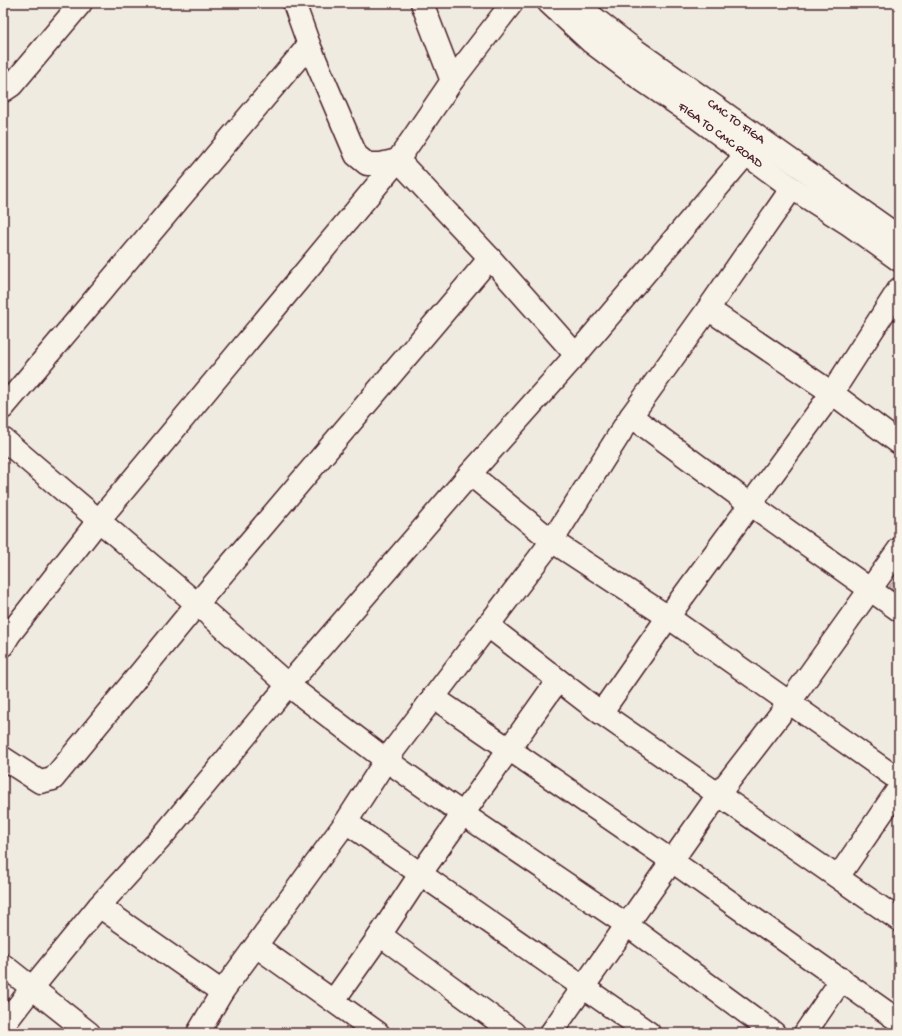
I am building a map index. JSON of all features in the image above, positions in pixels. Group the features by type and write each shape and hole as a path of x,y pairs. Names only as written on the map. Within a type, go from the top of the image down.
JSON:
{"street":[{"path":"3,91 12,85 80,3"},
{"path":"294,3 356,155 367,164 381,164 398,160"},
{"path":"422,3 452,81"},
{"path":"3,645 9,635 99,520 398,160 452,81 512,3"},
{"name":"FIGA TO CMC ROAD","path":"549,3 591,42 792,188 850,225 899,260"},
{"name":"CMC TO FIGA","path":"575,3 637,52 899,237"},
{"path":"3,408 310,45"},
{"path":"3,1026 99,906 160,839 288,685 470,474 576,355 746,154"},
{"path":"398,160 490,258 576,355"},
{"path":"198,1033 222,992 346,822 386,760 552,541 631,416 792,188"},
{"path":"3,758 40,782 52,779 197,604 490,258"},
{"path":"601,713 668,617 832,393 899,289"},
{"path":"708,309 832,393 899,442"},
{"path":"631,416 750,504 899,610"},
{"path":"3,439 197,604 288,685 386,760 627,925 774,1033"},
{"path":"470,474 552,541 668,617 899,780"},
{"path":"551,1033 718,795 789,703 899,549"},
{"path":"487,625 601,713 899,920"},
{"path":"334,1000 380,935 421,873 558,680"},
{"path":"433,697 842,979 899,1021"},
{"path":"838,877 899,788"},
{"path":"346,822 649,1033"},
{"path":"99,906 222,992"},
{"path":"380,935 514,1033"},
{"path":"256,946 334,1000 378,1033"},
{"path":"3,965 88,1033"},
{"path":"805,1033 842,979"}],"green space":[{"path":"899,574 899,594 889,587"}]}
